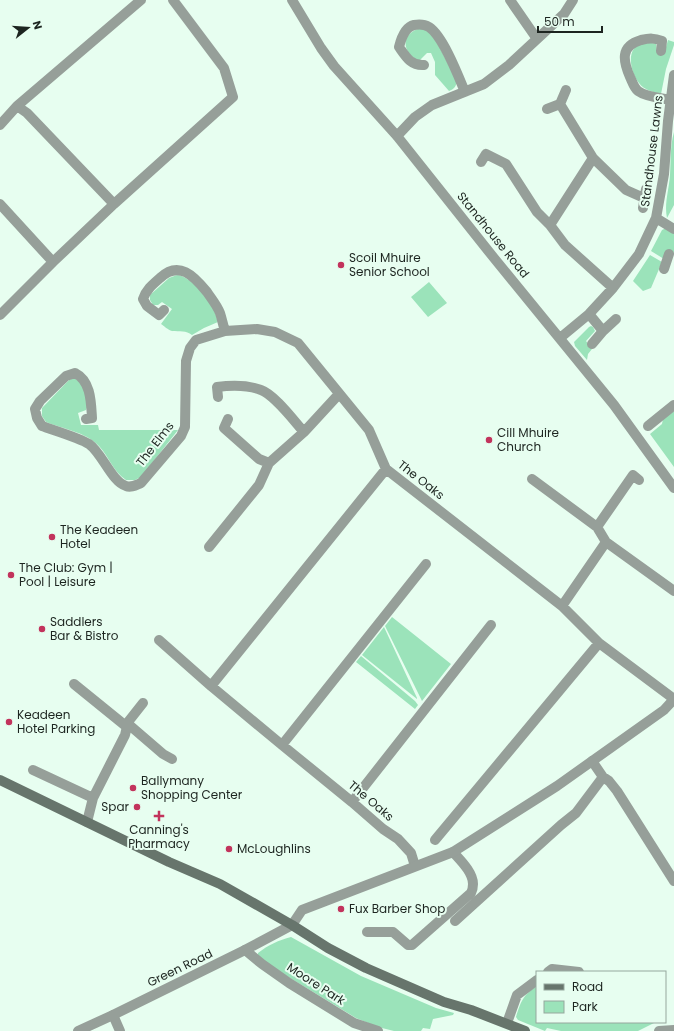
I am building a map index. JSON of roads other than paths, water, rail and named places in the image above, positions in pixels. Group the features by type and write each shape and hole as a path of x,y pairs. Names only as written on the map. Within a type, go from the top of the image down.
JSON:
{"main road":[{"path":"0,780 169,862 220,884 292,925 328,948 366,968 444,1002 507,1023 525,1031"}],"street":[{"path":"0,125 17,106 141,0"},
{"path":"0,315 114,204 233,97 224,68 173,0"},
{"name":"Standhouse Road","path":"292,0 330,60 398,136 494,258 614,405 674,488"},
{"path":"510,0 537,39"},
{"path":"398,136 415,117 432,104 484,84 510,65 564,14 573,0"},
{"path":"424,65 409,62 399,47 405,32 411,26 422,24 428,26 436,32 465,92"},
{"path":"661,51 662,41 654,38 631,45 626,51 626,66 638,91 647,95 671,100"},
{"name":"Standhouse Lawns","path":"560,338 588,314 613,288 639,254 656,218 671,121 671,100 674,75"},
{"path":"547,109 560,104 566,90"},
{"path":"560,104 593,158 626,190 645,193 643,208"},
{"path":"17,106 27,113 114,204"},
{"path":"481,162 486,154 506,164 537,212 550,225 565,245 613,288"},
{"path":"550,225 593,158"},
{"path":"0,204 53,262"},
{"path":"656,218 674,229"},
{"path":"164,310 159,316 147,306 143,299 145,292 164,274 176,270 185,271 197,280 212,299 220,312 224,331"},
{"path":"588,314 603,331"},
{"path":"592,344 616,319"},
{"name":"The Elms","path":"86,419 92,418 91,398 86,384 80,375 75,373 66,376 40,401 35,409 37,418 42,426 88,444 97,452 118,481 126,486 133,486 141,483 181,436 185,427 186,361 190,348 196,340 224,331 257,329 275,332 298,343 369,430 386,470"},
{"path":"218,397 218,387 232,385 262,390 276,401 304,432"},
{"path":"210,546 259,485 269,463 304,432 339,394"},
{"path":"648,426 674,405"},
{"path":"228,419 224,428 259,459 269,463"},
{"name":"The Oaks","path":"211,686 386,470 562,606 600,643 674,699"},
{"path":"597,527 633,475 639,480"},
{"path":"532,479 597,527 606,542 674,591"},
{"path":"562,606 606,542"},
{"path":"282,745 426,564"},
{"path":"352,802 491,625"},
{"name":"The Oaks","path":"159,640 211,686 383,829 398,839 411,853 415,866"},
{"path":"434,840 600,643"},
{"path":"74,684 163,754 172,759"},
{"path":"292,925 302,910 453,852 557,786 664,710 674,699"},
{"path":"87,822 93,798 125,734 127,725 143,703"},
{"path":"592,761 603,777 609,781 617,791 674,881"},
{"path":"34,770 93,798"},
{"path":"455,921 576,813 603,777"},
{"path":"367,932 393,932 400,940 408,945 412,945 471,893 473,884 470,875 453,852"},
{"name":"Green Road","path":"78,1031 113,1016 292,925"},
{"name":"Moore Park","path":"245,950 289,983 354,1023 378,1031"},
{"path":"549,971 552,969 570,971"},
{"path":"507,1023 517,995 536,981"},
{"path":"113,1016 120,1031"},
{"path":"660,1028 674,1030"}],"place":[{"name":"Scoil Mhuire Senior School","path":"341,265"},
{"name":"Cill Mhuire Church","path":"489,440"},
{"name":"The Keadeen Hotel","path":"52,537"},
{"name":"The Club: Gym | Pool | Leisure","path":"11,575"},
{"name":"Saddlers Bar & Bistro","path":"42,629"},
{"name":"Keadeen Hotel Parking","path":"9,722"},
{"name":"Ballymany Shopping Center","path":"133,788"},
{"name":"Spar","path":"137,807"},
{"name":"Canning's Pharmacy","path":"159,816"},
{"name":"McLoughlins","path":"229,849"},
{"name":"Fux Barber Shop","path":"341,909"}]}
